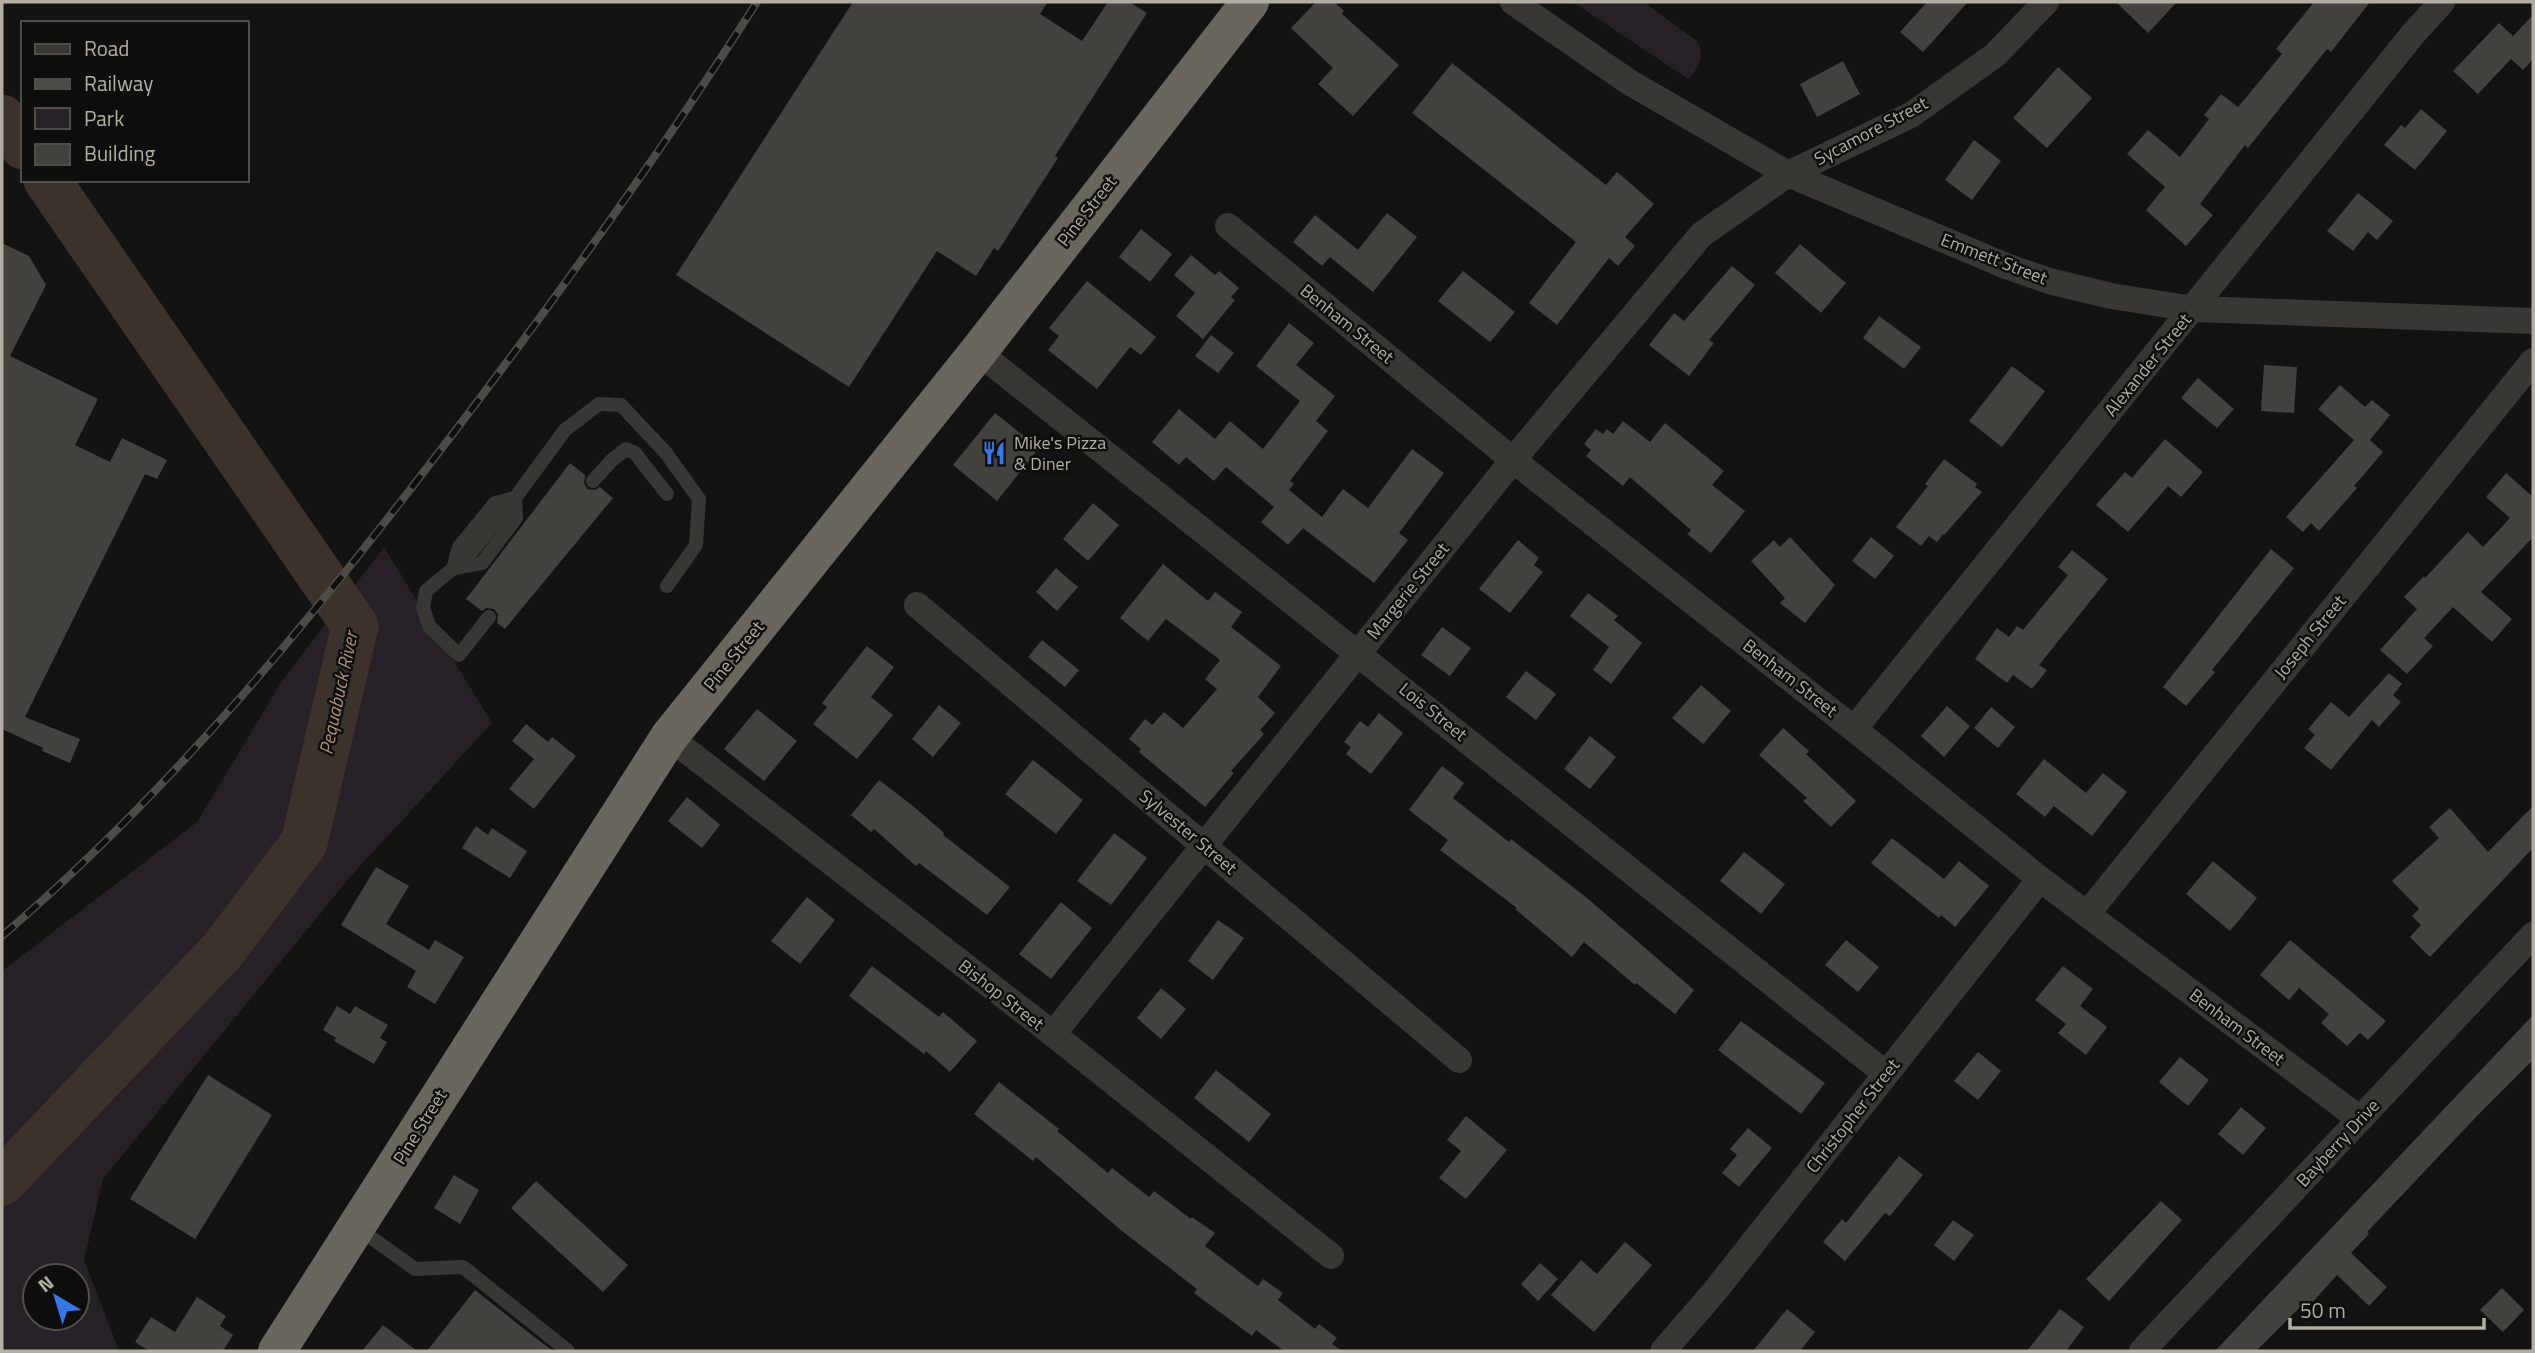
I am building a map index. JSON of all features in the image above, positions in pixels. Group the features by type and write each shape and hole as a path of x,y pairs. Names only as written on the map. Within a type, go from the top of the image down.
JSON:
{"highway":[{"name":"Pine Street","path":"278,1351 669,737 978,352 1250,2"}],"street":[{"name":"Emmett Street","path":"1513,2 1629,82 1788,174 2006,266 2049,281 2110,296 2193,309 2533,321"},
{"name":"Sycamore Street","path":"1788,174 1911,115 1995,55 2046,2"},
{"name":"Alexander Street","path":"1854,729 2413,34 2442,2"},
{"name":"Margerie Street","path":"1053,1034 1513,460 1702,235 1788,174"},
{"name":"Benham Street","path":"1228,226 1513,460 2040,879 2360,1119"},
{"name":"Lois Street","path":"978,352 1886,1074"},
{"name":"Joseph Street","path":"2087,914 2533,361"},
{"name":"Sylvester Street","path":"918,605 1459,1060"},
{"name":"Bishop Street","path":"669,737 1053,1034 1331,1256"},
{"name":"Christopher Street","path":"1663,1351 1715,1291 2040,879"},
{"name":"Bayberry Drive","path":"2142,1351 2533,935"}],"lane":[{"path":"489,617 459,655 429,626 423,608 426,591 453,569 482,563 516,518 515,498 565,430 599,404 621,405 666,453 699,499 696,545 667,586"},
{"path":"593,481 626,449 635,453 667,494"},
{"path":"453,569 459,547 495,503 515,498"},
{"path":"357,1228 415,1269 463,1267 568,1351"}],"green space":[{"path":"1573,2 1644,2 1697,41 1701,52 1698,66 1688,79"},
{"path":"384,547 492,723 350,877 103,1179 85,1262 21,1262 21,1332 91,1332 91,1278 119,1351 2,1351 2,971 197,822 282,681"}],"building":[{"path":"853,2 1048,2 1040,14 1082,41 1108,2 1129,2 1147,13 998,251 994,248 976,276 937,251 849,387 676,275"},
{"path":"1316,2 1334,2 1344,11 1342,14 1399,65 1353,116 1318,84 1333,68 1291,28"},
{"path":"1927,2 1968,2 1923,52 1900,32"},
{"path":"2116,2 2177,2 2148,33"},
{"path":"2314,2 2370,2 2331,52 2327,49 2248,148 2245,145 2200,204 2213,215 2186,246 2146,210 2165,187 2127,154 2148,130 2180,157 2209,119 2204,115 2221,94 2238,107 2282,54 2276,49"},
{"path":"2533,15 2533,59 2523,70 2511,59 2478,94 2453,71 2499,23 2513,36"},
{"path":"1843,61 1860,94 1817,117 1800,84"},
{"path":"1452,63 1606,185 1617,172 1654,204 1625,237 1635,246 1618,266 1609,258 1557,325 1529,303 1576,242 1412,113"},
{"path":"2058,67 2092,98 2047,148 2013,118"},
{"path":"2421,109 2447,131 2415,170 2384,145 2401,125 2405,128"},
{"path":"1974,140 2001,161 1972,200 1945,180"},
{"path":"2358,193 2393,221 2377,240 2368,232 2353,251 2327,231"},
{"path":"1387,213 1417,237 1373,292 1330,257 1322,266 1293,242 1315,215 1358,250"},
{"path":"1141,229 1172,254 1150,282 1119,257"},
{"path":"2,243 29,256 46,285 10,356 98,399 75,445 110,462 122,438 167,460 157,479 145,474 25,717 80,739 70,763 2,729"},
{"path":"1800,244 1846,283 1821,313 1775,273"},
{"path":"1191,255 1215,275 1219,271 1239,288 1231,297 1235,300 1203,339 1176,316 1195,293 1174,275"},
{"path":"1732,266 1755,285 1709,340 1714,343 1689,376 1649,345 1674,313 1684,321"},
{"path":"1463,271 1515,312 1490,342 1438,301"},
{"path":"1087,281 1156,337 1141,355 1130,347 1097,389 1048,350 1059,336 1049,328"},
{"path":"1879,316 1921,347 1904,369 1863,338"},
{"path":"1289,323 1314,343 1296,365 1335,396 1316,421 1328,431 1290,481 1294,484 1289,490 1322,517 1343,489 1368,508 1412,449 1444,473 1399,533 1408,540 1374,583 1303,528 1288,545 1261,522 1274,507 1226,467 1214,481 1186,457 1179,465 1152,442 1179,409 1215,439 1230,421 1263,449 1300,401 1256,366"},
{"path":"1211,335 1234,353 1218,373 1195,356"},
{"path":"2264,365 2297,367 2294,413 2261,411"},
{"path":"2012,366 2045,391 2002,447 1969,421"},
{"path":"2198,378 2234,409 2217,428 2181,398"},
{"path":"2340,385 2365,407 2372,400 2390,415 2370,440 2383,452 2354,486 2357,488 2319,531 2311,523 2303,532 2286,517 2354,440 2318,409"},
{"path":"995,413 1039,448 997,501 953,465"},
{"path":"1623,421 1650,442 1665,423 1724,471 1712,485 1745,511 1711,553 1687,534 1691,530 1630,477 1623,486 1586,456 1591,450 1584,444 1596,429 1603,434 1607,429 1613,434"},
{"path":"2165,439 2203,472 2181,497 2168,486 2128,532 2096,505 2125,472 2132,478"},
{"path":"1944,459 1977,484 1975,487 1982,492 1937,542 1929,536 1921,546 1896,527 1928,486 1925,484"},
{"path":"570,463 585,475 584,483 587,489 595,490 600,487 613,498 505,629 497,623 498,614 494,609 486,608 482,611 466,599"},
{"path":"2506,473 2533,497 2533,537 2481,592 2512,619 2492,642 2453,607 2424,638 2433,646 2407,674 2380,650 2417,609 2404,597 2468,532 2483,547 2510,518 2486,497"},
{"path":"1093,503 1119,525 1088,561 1063,539"},
{"path":"1790,537 1835,585 1805,623 1780,603 1785,598 1751,561 1774,540 1780,547"},
{"path":"1871,537 1894,556 1875,579 1852,561"},
{"path":"1518,540 1539,558 1534,565 1543,572 1510,613 1479,589"},
{"path":"2271,549 2294,568 2186,706 2163,687"},
{"path":"2072,550 2108,579 2039,665 2047,670 2032,689 2013,675 2007,683 1975,659 1997,628 2009,637 2017,626 2023,630 2068,575 2058,567"},
{"path":"1163,564 1208,601 1215,592 1242,612 1231,627 1281,666 1258,697 1275,713 1260,730 1264,734 1231,771 1234,773 1205,807 1139,752 1141,749 1129,739 1145,719 1152,725 1164,712 1183,728 1217,689 1205,679 1220,660 1166,619 1148,641 1120,618"},
{"path":"1056,568 1078,587 1057,611 1036,592"},
{"path":"1588,593 1618,616 1614,620 1642,643 1611,684 1593,670 1609,647 1570,616"},
{"path":"1442,627 1471,648 1450,676 1421,655"},
{"path":"1042,640 1079,670 1065,687 1028,657"},
{"path":"867,646 894,667 871,697 893,715 857,759 813,724 827,707 822,703"},
{"path":"1526,671 1556,694 1536,720 1506,697"},
{"path":"2389,673 2402,684 2393,695 2401,702 2379,727 2372,720 2331,770 2304,748 2315,735 2308,729 2331,702 2349,717"},
{"path":"1701,685 1731,711 1703,744 1672,718"},
{"path":"939,705 961,723 933,757 912,739"},
{"path":"1947,706 1970,726 1944,757 1921,736"},
{"path":"1991,707 2015,727 1998,748 1974,728"},
{"path":"757,709 797,741 764,781 724,749"},
{"path":"1379,713 1403,733 1371,774 1346,754 1351,747 1344,742 1360,721 1368,727"},
{"path":"526,724 548,742 552,737 576,756 534,809 509,789 534,759 512,741"},
{"path":"1783,728 1809,751 1806,754 1856,801 1831,827 1803,801 1807,798 1759,755"},
{"path":"1590,736 1616,757 1590,789 1564,769"},
{"path":"2044,759 2086,793 2103,773 2127,792 2092,836 2054,806 2045,817 2016,794"},
{"path":"1033,760 1083,800 1056,834 1005,794"},
{"path":"1442,766 1464,783 1453,798 1587,898 1694,990 1675,1014 1584,942 1572,957 1515,909 1517,908 1440,850 1448,840 1409,810"},
{"path":"879,780 913,806 944,833 943,835 1010,887 987,915 919,863 916,866 874,829 871,832 851,815"},
{"path":"687,797 720,825 702,848 668,821"},
{"path":"2533,806 2533,848 2430,957 2410,937 2421,925 2412,916 2419,909 2392,881 2439,838 2429,827 2450,808 2488,852"},
{"path":"476,826 488,835 492,828 527,851 510,878 462,848"},
{"path":"1114,833 1147,858 1111,905 1077,881"},
{"path":"1892,838 1944,879 1959,861 1989,886 1955,927 1941,915 1939,918 1871,863"},
{"path":"1744,852 1785,884 1761,914 1720,881"},
{"path":"2213,861 2257,898 2230,931 2186,894"},
{"path":"376,867 409,886 386,924 429,950 435,940 464,957 435,1004 407,987 416,971 341,925"},
{"path":"807,897 835,920 800,964 771,941"},
{"path":"1061,902 1092,928 1051,979 1019,954"},
{"path":"1218,920 1244,938 1213,980 1188,961"},
{"path":"1846,940 1879,967 1858,992 1825,965"},
{"path":"2290,940 2386,1021 2368,1040 2360,1033 2347,1046 2321,1023 2329,1014 2299,988 2289,1000 2260,975"},
{"path":"872,966 939,1017 943,1012 977,1041 950,1072 926,1051 924,1054 849,996"},
{"path":"2063,966 2093,989 2080,1006 2107,1027 2086,1055 2058,1033 2066,1024 2035,1000"},
{"path":"1161,988 1186,1009 1161,1039 1137,1018"},
{"path":"337,1006 350,1014 355,1006 388,1025 380,1038 387,1042 374,1064 334,1041 336,1038 323,1030"},
{"path":"2533,1015 2533,1064 2531,1062 2478,1115 2367,1232 2369,1234 2351,1253 2387,1287 2369,1306 2337,1275 2310,1305 2306,1301 2256,1351 2215,1351"},
{"path":"1741,1021 1825,1083 1801,1114 1718,1050"},
{"path":"1978,1052 2001,1071 1978,1100 1954,1081"},
{"path":"2180,1057 2209,1080 2188,1106 2159,1082"},
{"path":"1216,1070 1271,1114 1249,1142 1194,1098"},
{"path":"208,1075 272,1115 195,1239 130,1199"},
{"path":"999,1082 1059,1129 1057,1131 1108,1173 1112,1168 1149,1197 1154,1191 1215,1233 1205,1246 1258,1286 1263,1279 1283,1293 1278,1300 1315,1329 1319,1324 1337,1338 1332,1344 1342,1351 1284,1351 1256,1330 1252,1336 1194,1293 1197,1289 1122,1231 1036,1157 1033,1161 974,1114"},
{"path":"2241,1107 2266,1128 2243,1155 2218,1134"},
{"path":"1466,1116 1507,1150 1466,1199 1439,1178 1461,1151 1447,1140"},
{"path":"1748,1128 1772,1148 1739,1187 1722,1173 1737,1155 1730,1149"},
{"path":"1899,1156 1923,1175 1890,1216 1885,1213 1845,1261 1823,1242 1842,1219 1846,1223"},
{"path":"454,1175 479,1190 460,1224 434,1208"},
{"path":"536,1181 628,1265 603,1292 511,1208"},
{"path":"2161,1201 2182,1220 2109,1301 2086,1279"},
{"path":"1953,1220 1974,1235 1954,1261 1934,1245"},
{"path":"1625,1242 1652,1265 1594,1332 1551,1295 1581,1260 1597,1274"},
{"path":"1540,1263 1558,1279 1538,1301 1521,1284"},
{"path":"2502,1288 2524,1310 2503,1332 2480,1310"},
{"path":"475,1290 533,1336 553,1351 427,1351"},
{"path":"197,1297 226,1316 220,1326 233,1335 223,1351 149,1351 135,1342 151,1317 175,1332"},
{"path":"1787,1309 1815,1332 1800,1351 1753,1351"},
{"path":"2060,1309 2084,1327 2066,1351 2027,1351"},
{"path":"383,1325 417,1351 362,1351"}],"waterway":[{"name":"Pequabuck River","path":"2,118 21,143"},
{"name":"Pequabuck River","path":"2,1182 222,951 304,843 355,626 48,182"}],"railway":[{"path":"2,936 63,882 178,766 233,706 338,581 563,286 681,117 757,2"}],"place":[{"name":"Mike's Pizza & Diner","path":"994,453"}]}
